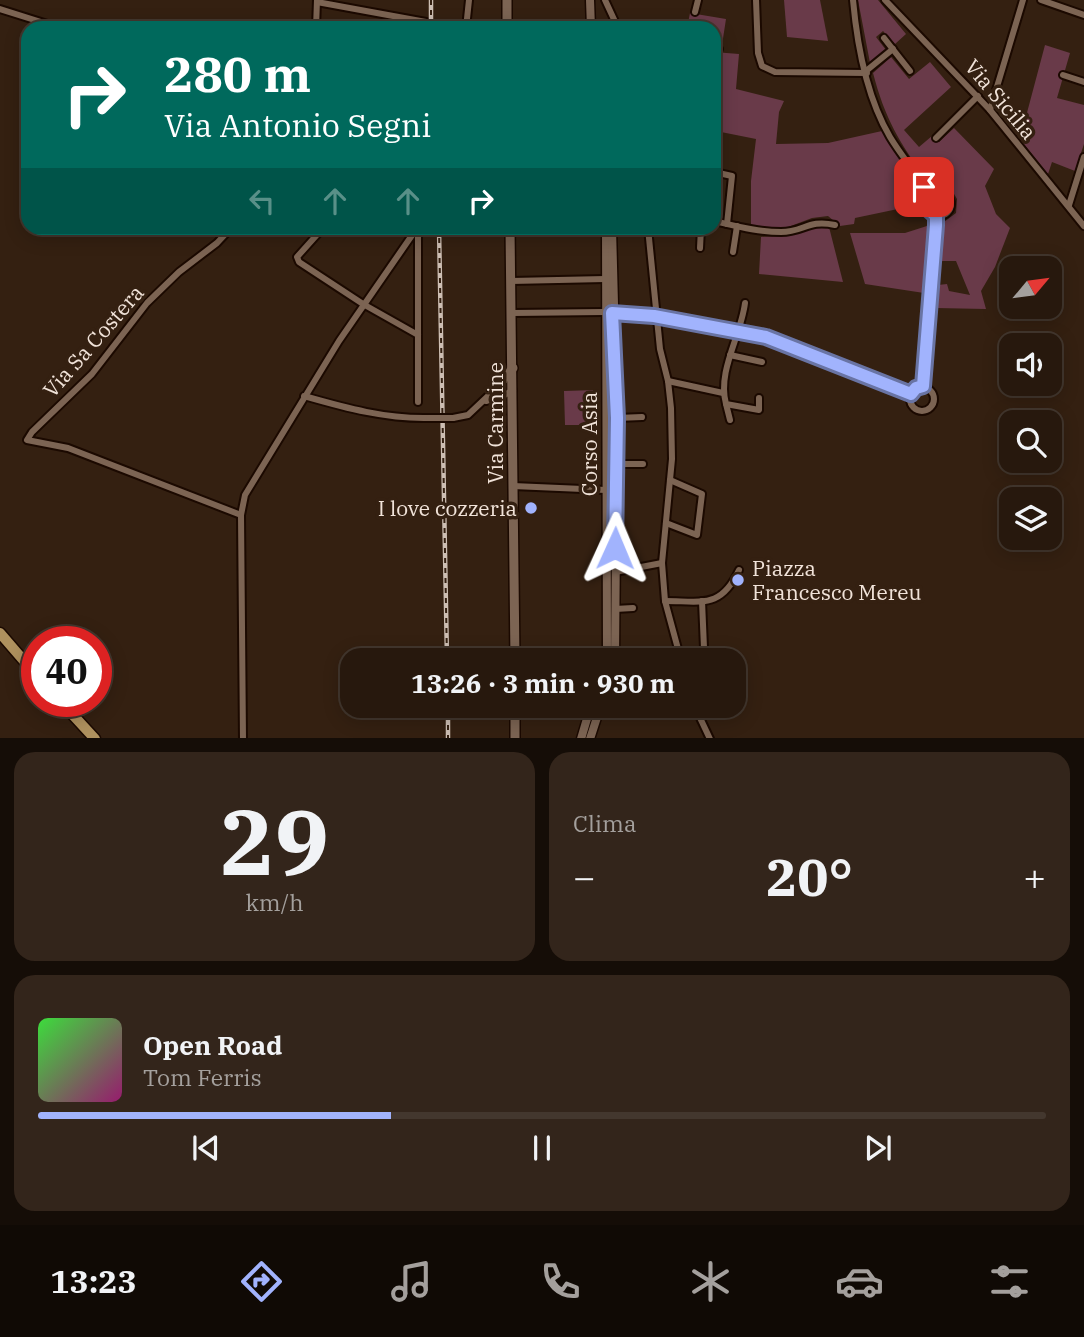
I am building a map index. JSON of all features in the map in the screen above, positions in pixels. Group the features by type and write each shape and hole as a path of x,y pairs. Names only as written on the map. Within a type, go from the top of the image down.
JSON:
{"main road":[{"path":"507,0 508,21"},
{"name":"Via Carmine","path":"510,235 515,648"},
{"path":"501,382 513,368"},
{"path":"503,396 513,412"},
{"path":"0,633 21,657"},
{"path":"75,717 95,738"},
{"path":"515,718 516,738"}],"street":[{"path":"467,21 469,0"},
{"path":"593,0 593,21"},
{"path":"605,0 615,21"},
{"path":"695,12 698,0"},
{"path":"756,0 758,52 762,66 775,72 866,72 893,49"},
{"path":"853,0 866,72 889,136 930,195 927,207 936,216 923,386"},
{"name":"Via Sicilia","path":"885,0 978,96 1084,226"},
{"path":"990,110 1023,0"},
{"path":"1041,0 1084,15"},
{"path":"1067,9 1070,0"},
{"path":"316,21 317,1 409,21"},
{"path":"0,9 38,21"},
{"path":"884,38 910,71"},
{"path":"1063,75 1084,82"},
{"path":"936,138 978,96"},
{"path":"1069,205 1084,157"},
{"path":"721,174 732,176 727,224"},
{"path":"930,195 942,192 950,200 948,212 936,216"},
{"path":"721,223 784,232 809,223 821,222 835,226"},
{"path":"733,253 737,226"},
{"name":"Via Sa Costera","path":"224,235 179,272 147,303 93,374 32,432 27,440 68,448 241,515"},
{"path":"317,235 297,257 299,262 363,304 418,335"},
{"path":"243,738 241,515 245,495 363,304 413,235"},
{"path":"418,235 418,402"},
{"name":"Corso Asia","path":"606,235 606,279 617,418 613,648"},
{"name":"Corso Asia","path":"612,235 608,312 607,490 612,648"},
{"path":"649,235 660,349 671,408 670,480 662,563 665,601 678,648"},
{"path":"699,248 700,235"},
{"path":"511,281 606,279"},
{"path":"730,420 723,393 730,355 745,303"},
{"path":"512,313 608,312 658,317 739,331 799,349 911,394"},
{"path":"730,355 762,362"},
{"path":"668,381 723,393"},
{"path":"304,396 402,419 453,418 468,415 501,382 513,386 503,396 482,403"},
{"path":"923,386 933,392 933,404 928,410 919,411 912,406 911,394 916,388 923,386"},
{"path":"726,404 759,410 759,398"},
{"path":"933,404 942,407"},
{"path":"617,418 642,417"},
{"path":"617,464 643,464"},
{"path":"666,523 697,535 701,513 702,494 670,480"},
{"path":"513,486 607,490"},
{"path":"615,572 662,563"},
{"path":"665,601 714,600 724,594 738,570"},
{"path":"702,601 704,648"},
{"path":"615,609 633,608"},
{"path":"581,738 588,718"},
{"path":"590,738 597,718"},
{"path":"699,718 710,738"}],"shaded area":[{"path":"784,0 820,0 828,41 787,37"},
{"path":"858,0 878,0 906,34 895,44 883,31 876,37 886,50 870,63"},
{"path":"690,13 726,19 722,45 721,21 688,21"},
{"path":"1045,45 1070,53 1057,98 1084,105 1084,144 1075,171 1052,162 1048,174 1020,139"},
{"path":"721,53 739,54 736,89 784,101 779,112 776,144 828,143 882,131 922,191 917,205 855,218 854,224 840,226 828,216 812,218 783,229 751,225 751,181 756,139 721,132"},
{"path":"891,57 909,79 930,62 951,87 904,130 919,147 932,136 939,142 954,128 994,169 985,186 996,214 1010,228 995,267 981,291 986,309 936,308 938,285 947,284 949,291 970,295 956,261 940,261 944,222 956,213 957,199 950,187 930,185 908,153 888,117 873,73"},
{"path":"930,225 924,293 865,284 850,233 905,233"},
{"path":"812,226 829,227 843,282 759,274 761,237 782,236"},
{"path":"595,390 596,425 565,425 564,391"}],"railway":[{"path":"431,0 431,21"},
{"path":"439,235 447,648"},
{"path":"448,718 448,738"}],"place":[{"name":"I love cozzeria","path":"531,508"},
{"name":"Piazza Francesco Mereu","path":"738,580"}],"route":[{"path":"615,548 617,418 612,313 654,316 766,337 911,394 916,388 923,386 936,225 936,216 930,213 927,206 930,195 924,187"}]}
